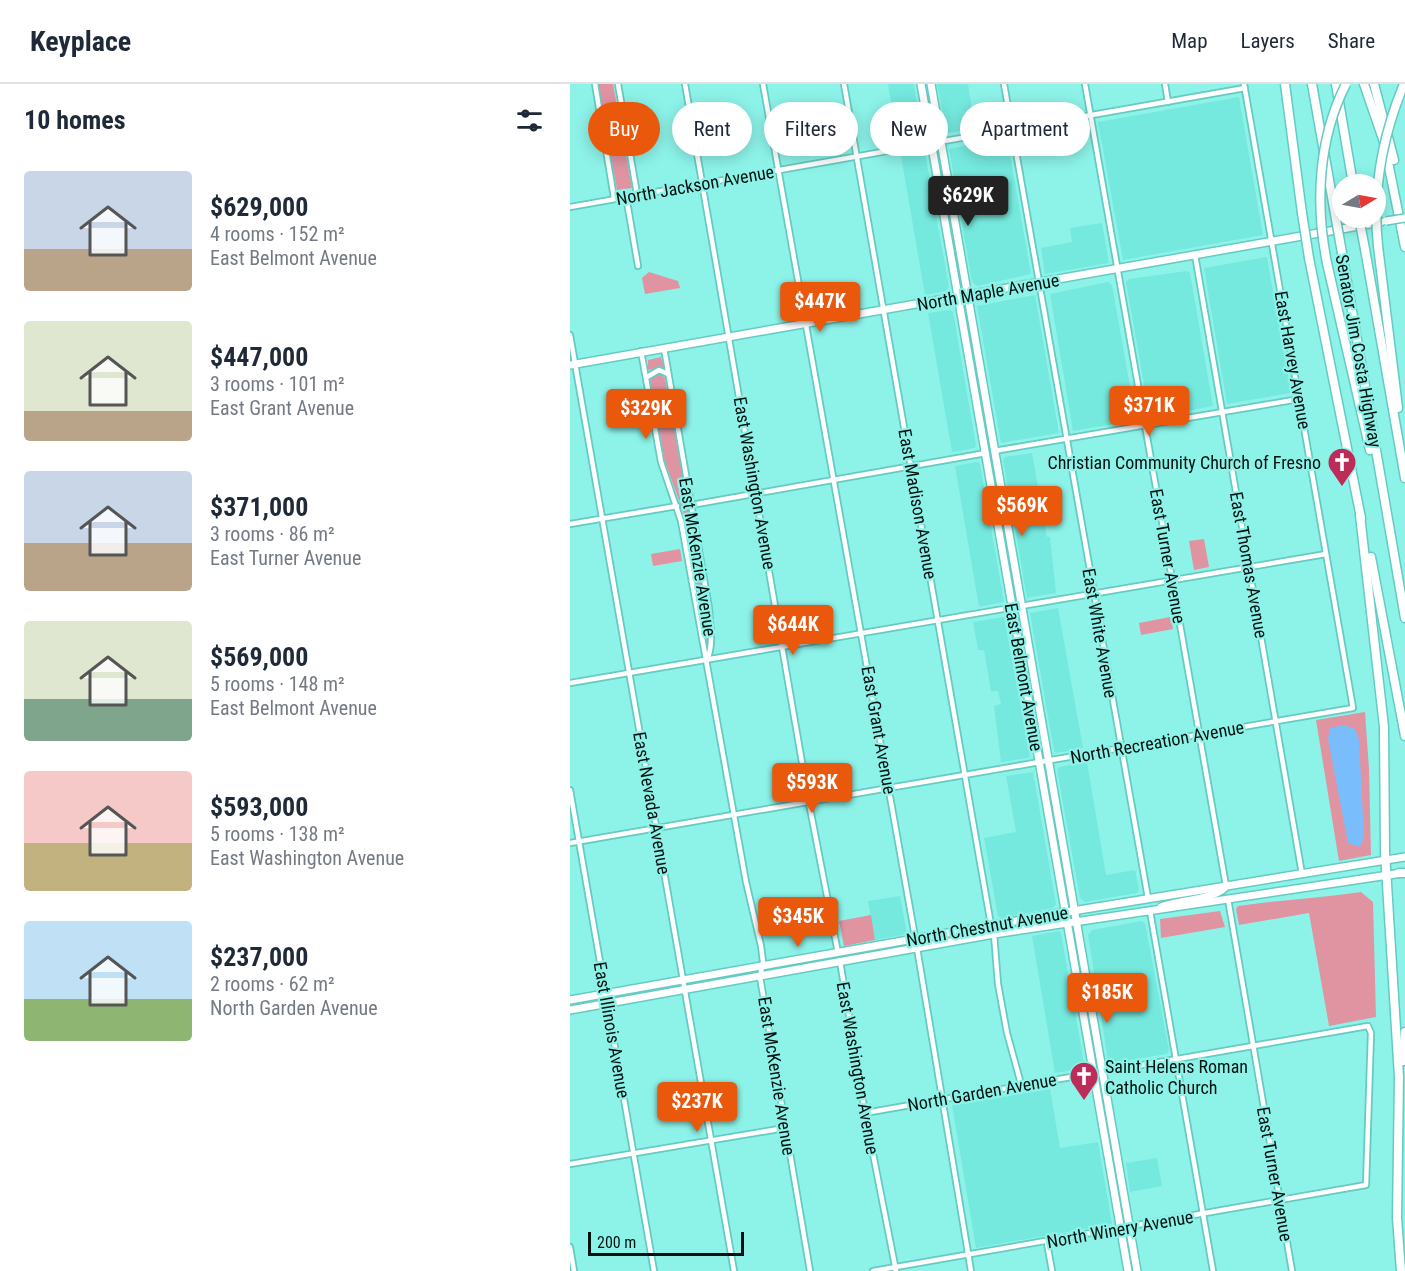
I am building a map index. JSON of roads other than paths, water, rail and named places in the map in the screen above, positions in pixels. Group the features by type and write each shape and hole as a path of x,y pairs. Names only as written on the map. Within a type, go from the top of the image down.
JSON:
{"highway":[{"path":"1285,84 1309,258 1405,736"},
{"path":"1291,84 1302,213"},
{"name":"Senator Jim Costa Highway","path":"1312,84 1405,618"},
{"path":"1336,84 1351,174"},
{"path":"1346,84 1329,131 1321,175 1320,215 1328,263 1386,510"},
{"path":"1364,84 1384,142 1404,242"},
{"path":"1374,84 1390,141 1404,242"},
{"path":"1404,84 1390,122 1378,174 1376,209 1378,246 1405,465"},
{"name":"Senator Jim Costa Highway","path":"1361,228 1405,478"},
{"path":"1360,515 1384,727 1386,860 1400,1115"},
{"path":"1401,1271 1397,1218 1405,1032"}],"main road":[{"name":"East Belmont Avenue","path":"921,84 924,102"},
{"name":"East Belmont Avenue","path":"931,84 934,102"},
{"name":"East Belmont Avenue","path":"933,156 1128,1271"},
{"name":"East Belmont Avenue","path":"944,156 1137,1271"},
{"name":"North Maple Avenue","path":"573,364 1405,218"},
{"name":"North Chestnut Avenue","path":"570,1000 1065,912 1405,857"},
{"name":"North Chestnut Avenue","path":"570,1010 994,934 1403,873"},
{"path":"1150,911 1174,902 1216,895 1223,892 1226,886"}],"street":[{"path":"595,84 614,198"},
{"path":"618,84 637,194"},
{"name":"East Washington Avenue","path":"685,84 784,646 809,803 895,1269"},
{"name":"East Grant Avenue","path":"763,84 889,788 971,1271"},
{"name":"East Madison Avenue","path":"844,84 991,925"},
{"name":"East White Avenue","path":"1004,84 1007,102"},
{"name":"East Turner Avenue","path":"1085,84 1226,886"},
{"path":"1165,84 1168,102"},
{"name":"North Jackson Avenue","path":"1091,115 1244,86"},
{"name":"East Harvey Avenue","path":"1244,86 1353,708"},
{"name":"North Jackson Avenue","path":"570,207 870,155"},
{"name":"East White Avenue","path":"1016,156 1148,898"},
{"path":"626,196 638,266"},
{"name":"East Thomas Avenue","path":"1195,255 1302,874"},
{"name":"East Nevada Avenue","path":"570,335 573,364 630,673 734,1271"},
{"name":"East McKenzie Avenue","path":"664,348 709,608 711,645 707,660"},
{"name":"East McKenzie Avenue","path":"641,351 661,462 681,521 746,882 761,946 760,977 810,1271"},
{"path":"646,378 659,370 668,374"},
{"path":"691,505 995,450 1299,399"},
{"path":"570,524 677,506"},
{"path":"570,683 1326,554"},
{"name":"North Recreation Avenue","path":"570,843 1353,708"},
{"name":"East Illinois Avenue","path":"570,790 654,1271"},
{"name":"East Turner Avenue","path":"1228,900 1292,1271"},
{"path":"1150,911 1213,1271"},
{"path":"994,934 998,984 1007,1034 1021,1084"},
{"name":"North Garden Avenue","path":"865,1113 1021,1084 1368,1026 1371,1033 1366,1185"},
{"path":"570,1164 785,1128"},
{"name":"North Winery Avenue","path":"873,1271 1047,1243 1366,1185"},
{"path":"1047,1243 1052,1271"},
{"path":"570,1247 574,1271"}],"water":[{"path":"1344,725 1355,729 1359,740 1364,836 1360,847 1348,843 1328,739 1330,728"}],"place":[{"name":"Christian Community Church of Fresno","path":"1342,488"},
{"name":"Saint Helens Roman Catholic Church","path":"1084,1102"}]}
